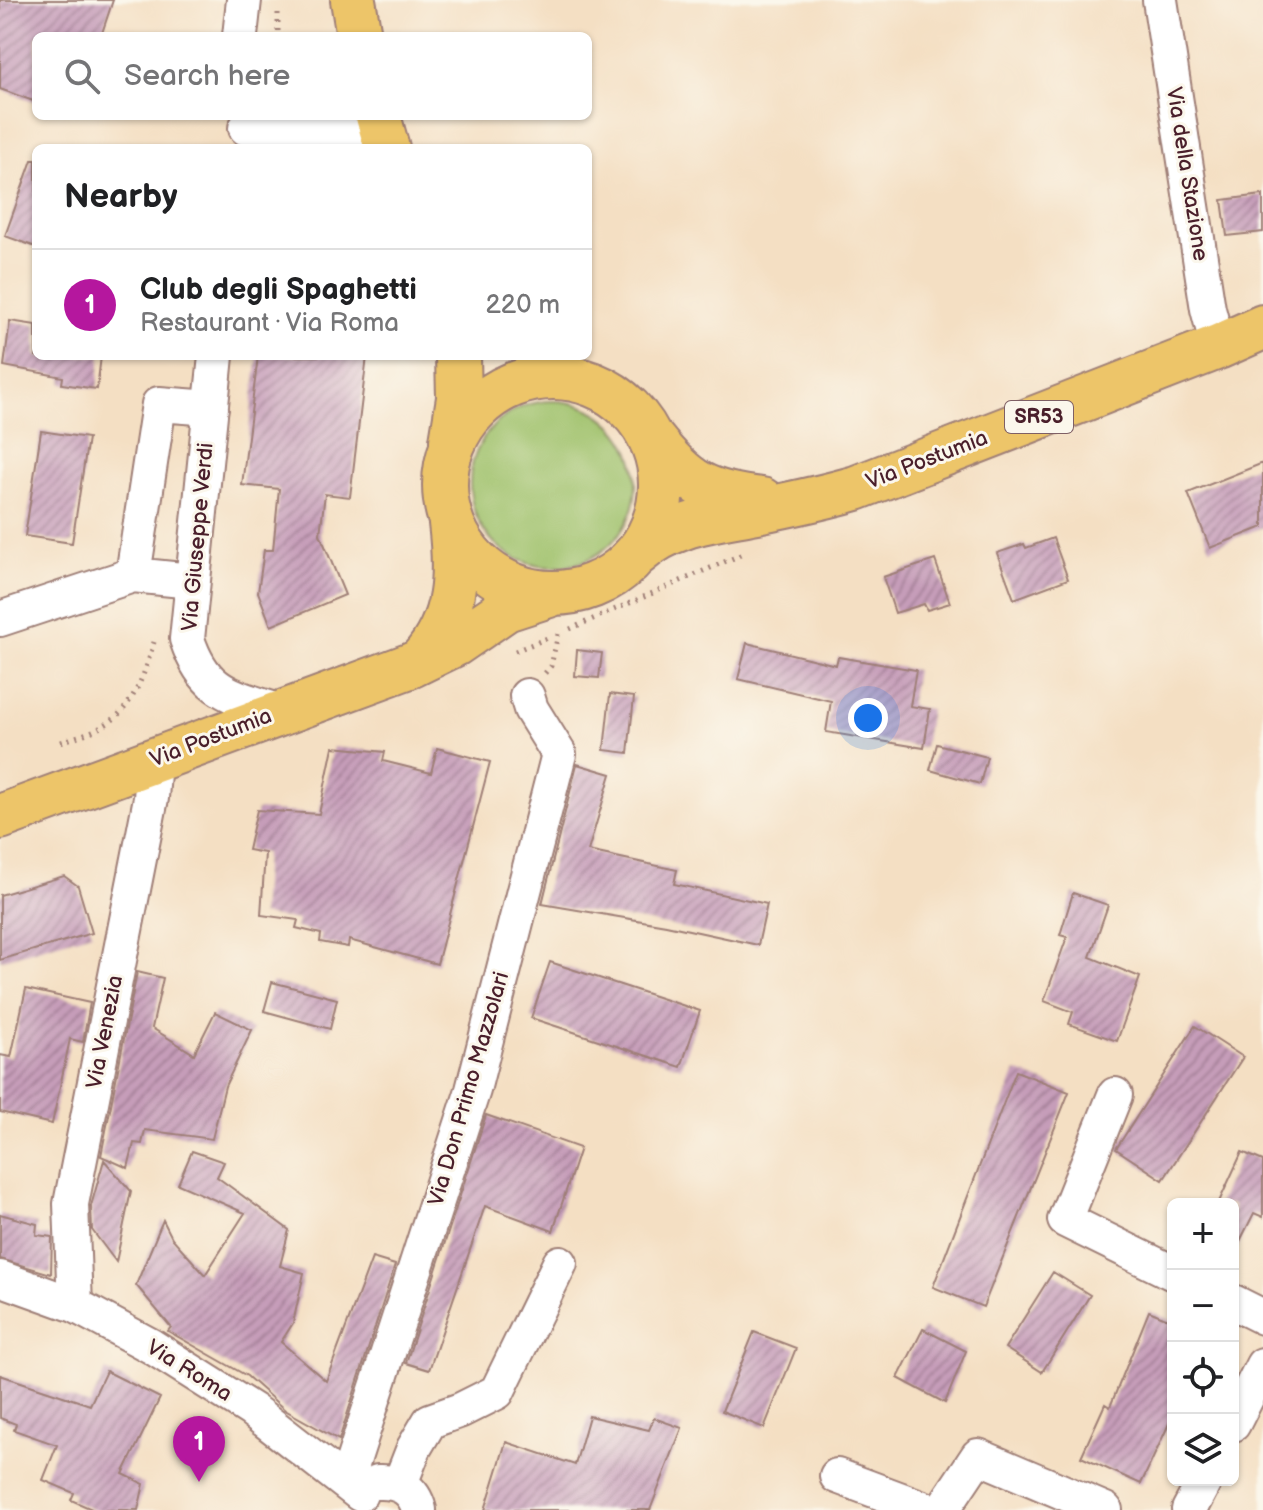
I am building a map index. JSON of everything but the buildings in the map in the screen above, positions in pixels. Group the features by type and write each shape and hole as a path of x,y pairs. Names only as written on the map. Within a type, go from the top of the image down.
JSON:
{"main road":[{"path":"353,0 358,32"},
{"path":"379,120 386,144"},
{"name":"Via Postumia","path":"636,556 661,536 689,524 812,500 870,483 1263,327"},
{"path":"421,660 440,636 449,613 454,581 445,476 459,398 458,360"},
{"path":"450,520 473,559 489,573 509,584 552,594 596,585 616,574 636,556 655,523 661,502 662,481 652,439 641,420 609,391 526,360"},
{"path":"449,454 470,415 486,399 525,380 568,377"},
{"name":"Via Postumia","path":"652,439 678,469 712,491 767,500 812,500"},
{"name":"Via Postumia","path":"0,817 421,660 455,644 506,609 552,594"}],"street":[{"path":"240,32 244,0"},
{"name":"Via della Stazione","path":"1160,0 1208,309 1218,347"},
{"path":"243,131 315,125 347,134 365,144"},
{"name":"Via Giuseppe Verdi","path":"216,360 187,639 196,665 212,684 232,695 281,712"},
{"path":"133,575 159,404 211,408"},
{"path":"0,619 133,575 192,581"},
{"name":"Via Don Primo Mazzolari","path":"353,1496 473,1090 559,754 531,709 527,696"},
{"name":"Via Venezia","path":"75,1305 71,1204 151,798 154,760"},
{"path":"1115,1095 1065,1220 1167,1270"},
{"path":"353,1496 378,1482 409,1497 414,1448 430,1421 497,1392 560,1263"},
{"name":"Via Roma","path":"0,1278 75,1305 151,1346 252,1410 353,1496"},
{"path":"1239,1305 1263,1317"},
{"path":"1238,1414 1263,1365"},
{"path":"942,1510 978,1456 1105,1510"},
{"path":"837,1476 928,1510"},
{"path":"1189,1510 1202,1486"}],"path":[{"path":"278,0 278,32"},
{"path":"502,657 758,548"}],"green space":[{"path":"553,401 585,407 612,425 630,452 636,484 630,516 612,543 585,561 553,567 521,561 494,543 476,516 470,484 476,452 494,425 521,407"}],"place":[{"name":"Club degli Spaghetti","path":"199,1482"}]}
